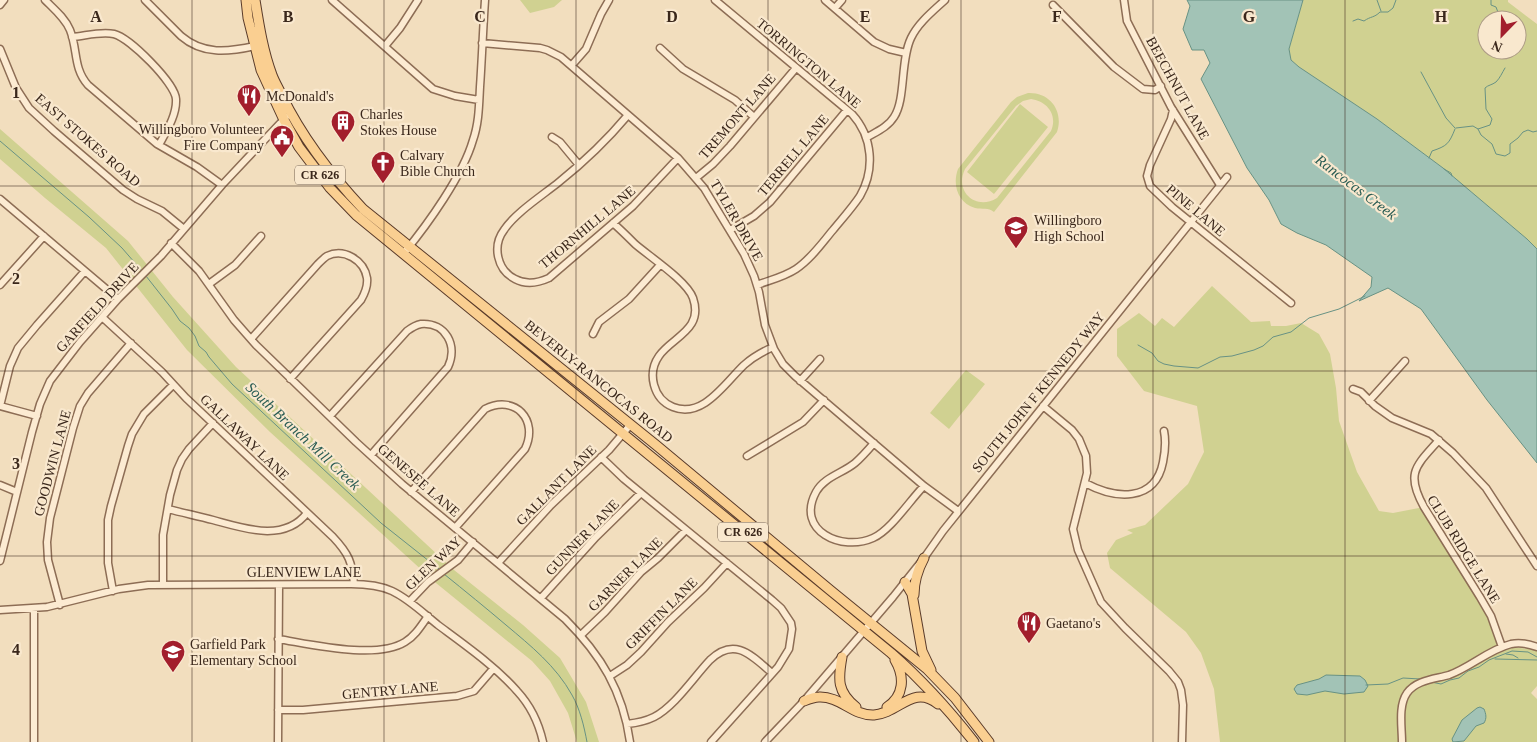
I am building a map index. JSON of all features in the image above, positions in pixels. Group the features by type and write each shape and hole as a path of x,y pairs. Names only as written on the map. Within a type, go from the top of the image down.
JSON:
{"main road":[{"name":"BEVERLY-RANCOCAS ROAD","path":"246,0 261,70 284,120 299,147 330,188 356,215 406,249 631,424 927,669 955,698 988,742"},
{"name":"BEVERLY-RANCOCAS ROAD","path":"255,0 263,44 272,76 291,113 304,138 345,189 363,208 406,249 623,434 891,653 916,675 952,714 974,742"},
{"path":"924,558 917,571 914,583 914,600 922,651 937,679"},
{"path":"905,582 914,600"},
{"path":"842,657 839,680 844,695 856,707 873,711 889,707 895,701 902,688 902,674 891,653"},
{"path":"804,701 825,697 833,699 857,712 874,715 883,713 917,697 925,697 932,699 952,714"}],"street":[{"path":"0,5 4,0"},
{"path":"45,0 61,16 69,28 77,66 83,80 139,130 222,185"},
{"path":"146,0 180,35 198,46 221,51 232,51 255,46"},
{"path":"332,0 433,88 455,96 479,100"},
{"path":"386,46 418,0"},
{"path":"406,249 433,215 464,163 474,139 479,100 485,0"},
{"path":"572,65 586,49 603,8 609,0"},
{"name":"TORRINGTON LANE","path":"714,0 847,110 861,125 869,148 870,169 863,190 855,203 819,247 802,264 786,274 757,285"},
{"path":"825,0 879,46 906,53"},
{"path":"835,8 842,0"},
{"path":"866,138 889,123 898,111 908,44 916,29 945,0"},
{"name":"BEECHNUT LANE","path":"1124,0 1127,21 1172,110 1220,185"},
{"path":"1053,5 1114,68 1143,89 1155,90 1161,86"},
{"path":"72,37 107,33 119,36 136,48 168,82 176,94 176,108 159,145"},
{"name":"TYLER DRIVE","path":"482,43 540,48 554,53 572,65 678,158 704,188 748,261 757,285 765,325 773,347 783,364 924,486 958,511"},
{"path":"660,48 684,69 735,100 754,117"},
{"name":"EAST STOKES ROAD","path":"0,49 16,88 30,108 123,190 162,211 184,229"},
{"name":"TREMONT LANE","path":"696,178 717,160 796,68"},
{"name":"TERRELL LANE","path":"730,230 754,216 770,202 847,110"},
{"name":"PINE LANE","path":"1172,110 1171,119 1150,165 1147,176 1150,186 1190,222 1291,303"},
{"name":"GARFIELD DRIVE","path":"0,558 40,404 50,381 80,342 118,299 172,244 222,185 291,113"},
{"name":"THORNHILL LANE","path":"628,115 579,165 504,229 499,240 497,253 501,264 508,274 518,281 530,283 543,281 638,202 678,158"},
{"path":"552,136 560,142 579,165"},
{"name":"SOUTH JOHN F KENNEDY WAY","path":"863,630 905,582 958,511 1227,177"},
{"path":"0,198 118,299"},
{"path":"613,223 679,280 690,292 694,305 693,319 687,331 661,352 655,364 653,382 658,394 667,403 686,409 692,409 704,404 752,358 773,347"},
{"path":"0,285 44,236"},
{"path":"209,284 235,265 261,236"},
{"name":"GENESEE LANE","path":"172,244 209,284 229,313 251,339 290,379 411,492 565,618 581,635 594,650 618,693 630,742"},
{"path":"251,339 326,257 342,254 352,256 360,264 366,273 367,279 366,290 361,300 290,379"},
{"path":"593,334 598,322 629,298 660,265"},
{"path":"37,416 0,406 10,366 18,348 85,271"},
{"name":"GALLAWAY LANE","path":"102,317 162,372 333,537 348,554 352,566 354,584"},
{"path":"330,416 407,331 414,326 422,324 436,327 444,332 452,346 452,357 448,367 371,455"},
{"name":"GOODWIN LANE","path":"60,605 48,560 47,542 50,518 68,444 77,413 84,399 131,343"},
{"path":"800,380 820,359"},
{"path":"1369,401 1405,361"},
{"path":"113,591 108,556 108,520 128,446 144,414 174,385"},
{"path":"1353,389 1361,392 1369,401 1392,418 1431,434 1439,440 1486,488 1537,566"},
{"path":"747,456 803,422 824,400"},
{"path":"411,492 485,409 502,404 514,406 520,410 529,426 529,438 525,449 455,528"},
{"path":"1043,406 1064,422 1079,440 1087,462 1085,483 1073,529 1075,543 1101,602 1178,682 1183,705 1182,742"},
{"path":"163,585 163,535 175,477 182,459 189,449 213,423"},
{"name":"GALLANT LANE","path":"498,563 551,505 602,457 631,424"},
{"path":"1085,483 1102,491 1123,495 1135,494 1146,489 1155,482 1161,472 1165,446 1164,431"},
{"name":"CLUB RIDGE LANE","path":"1439,440 1419,464 1414,480 1415,491 1488,610 1502,647"},
{"path":"874,443 855,463 825,481 816,491 810,510 814,522 827,538 840,542 861,541 875,537 887,528 924,486"},
{"path":"602,457 619,474 781,608 791,623 789,649 782,661 712,742"},
{"path":"0,485 17,492"},
{"name":"GUNNER LANE","path":"541,598 596,537 642,493"},
{"path":"168,509 249,529 272,531 294,525 307,513"},
{"name":"GARNER LANE","path":"581,635 605,612 631,582 686,530"},
{"name":"GLEN WAY","path":"410,602 424,586 458,560 473,542"},
{"name":"GRIFFIN LANE","path":"610,676 628,665 727,563"},
{"name":"GLENVIEW LANE","path":"0,610 34,609 60,605 113,591 148,585 354,584 384,588 397,593 410,602 494,669 518,692 528,705 543,742"},
{"path":"278,742 279,585"},
{"path":"34,609 34,742"},
{"path":"278,639 348,650 387,648 405,642 418,630 428,616"},
{"path":"765,742 804,701 863,630"},
{"path":"1402,742 1402,710 1407,694 1412,688 1459,670 1502,647 1520,643 1537,647"},
{"path":"627,724 651,718 661,712 671,704 714,656 726,650 737,649 747,652 772,674"},
{"name":"GENTRY LANE","path":"278,710 344,707 457,696 474,691 494,669"}],"green space":[{"path":"520,0 562,0 554,7 530,13"},
{"path":"1303,0 1508,0 1519,10 1477,10 1477,60 1527,60 1527,16 1537,24 1537,249 1443,168 1377,119 1291,60 1289,49"},
{"path":"1028,93 1049,99 1057,110 1059,117 1057,132 994,212 969,206 961,198 956,187 958,169 1017,97","holes":["1037,100 1046,106 1052,114 1053,125 1051,131 997,198 982,202 975,201 969,197 962,185 965,169 1016,106 1023,101"]},
{"path":"1020,104 1048,127 994,194 967,172"},
{"path":"0,129 128,241 173,297 236,367 454,570 523,625 560,658 586,702 599,742 577,742 568,713 550,681 532,661 436,583 270,432 187,350 106,248 0,159"},
{"path":"1212,286 1251,322 1270,321 1271,326 1301,323 1319,334 1330,354 1339,421 1357,472 1379,511 1393,513 1424,507 1480,597 1502,647 1537,650 1537,686 1531,693 1537,699 1537,742 1220,742 1214,689 1201,653 1186,632 1110,568 1107,553 1116,540 1133,533 1127,530 1145,525 1188,484 1204,452 1197,406 1144,391 1117,356 1117,329 1139,313 1155,326 1162,318 1174,327"},
{"path":"966,370 985,384 949,429 930,413"}],"water":[{"name":"Rancocas Creek","path":"1187,0 1303,0 1289,49 1291,60 1377,119 1443,168 1537,249 1537,463 1487,400 1421,309 1388,288 1359,301 1371,287 1372,277 1326,245 1281,224 1269,200 1247,168 1201,79 1210,63 1204,50 1192,50 1183,29 1190,6"},
{"path":"1326,675 1360,676 1368,686 1364,692 1344,694 1325,691 1307,695 1297,694 1294,689 1297,685"},
{"path":"1480,707 1484,709 1485,713 1484,723 1476,726 1464,741 1453,742 1452,739 1462,720"}],"waterway":[{"path":"1377,0 1381,11"},
{"path":"1353,21 1358,19 1364,21 1380,12 1388,12 1393,8 1396,0"},
{"path":"1491,0 1491,5 1496,7 1497,10"},
{"path":"1456,128 1473,126 1478,129 1490,125 1492,119 1486,109 1485,88 1496,82 1505,68"},
{"path":"1421,72 1446,118 1455,128"},
{"path":"1429,158 1432,151 1447,144 1455,129"},
{"path":"1478,129 1481,135 1492,144 1496,154 1505,156 1510,153 1510,144 1523,132 1528,130 1537,131"},
{"name":"South Branch Mill Creek","path":"0,141 89,217 122,248 142,271"},
{"path":"1444,169 1451,173 1452,176"},
{"name":"South Branch Mill Creek","path":"146,276 180,321 189,328 199,346 232,384 381,523 439,569"},
{"path":"1138,345 1152,353 1158,361 1164,364 1198,368 1220,357 1254,350 1263,346 1273,337 1291,332 1309,318 1339,309 1365,296"},
{"name":"South Branch Mill Creek","path":"444,574 525,641 551,666 575,700 587,742"},
{"path":"1431,682 1441,684 1459,678 1489,660 1512,651 1528,652 1537,657"},
{"path":"1506,654 1518,658"},
{"path":"1495,659 1537,660"},
{"path":"1366,685 1388,684 1403,678 1420,679"}],"place":[{"name":"McDonald's","path":"249,117"},
{"name":"Charles Stokes House","path":"343,143"},
{"name":"Willingboro Volunteer Fire Company","path":"282,158"},
{"name":"Calvary Bible Church","path":"383,184"},
{"name":"Willingboro High School","path":"1016,249"},
{"name":"Gaetano's","path":"1029,644"},
{"name":"Garfield Park Elementary School","path":"173,673"}]}
